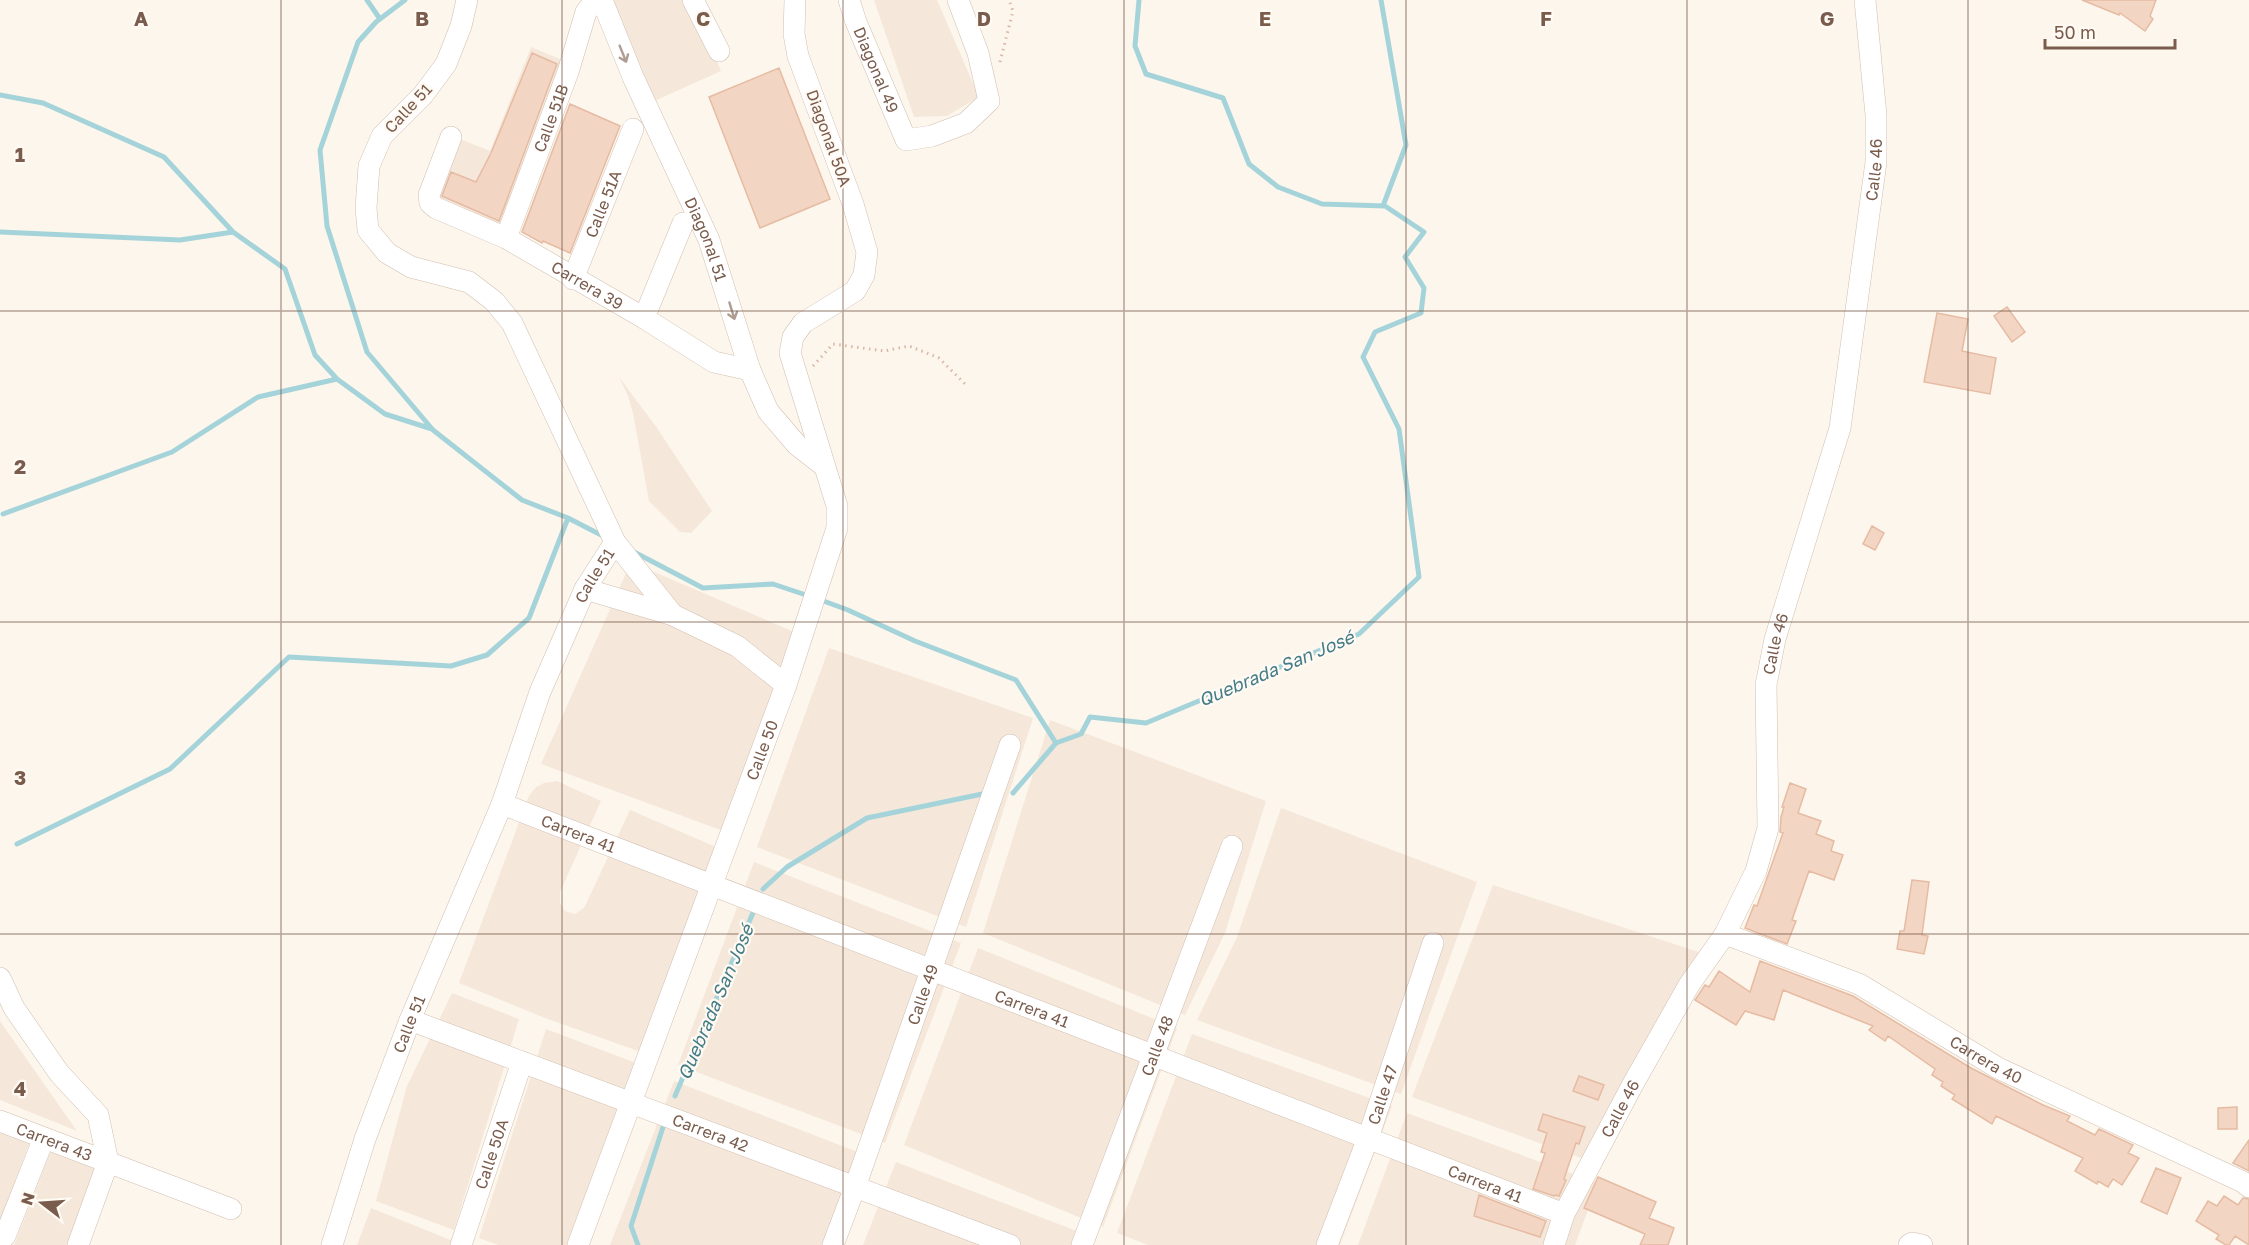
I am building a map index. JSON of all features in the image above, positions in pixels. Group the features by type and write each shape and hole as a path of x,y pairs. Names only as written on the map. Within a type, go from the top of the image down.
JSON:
{"street":[{"name":"Calle 51","path":"336,1244 365,1139 410,1020 502,804 540,692 585,589 615,542 512,323 494,301 469,282 411,267 387,253 368,230 366,208 369,166 382,136 423,94 446,64 461,26 467,0"},
{"name":"Calle 51B","path":"506,238 568,72 586,12 596,0"},
{"name":"Diagonal 51","path":"602,0 633,77 709,240 750,370 768,411 797,445 824,466"},
{"path":"693,0 719,51"},
{"name":"Diagonal 50A","path":"795,0 794,34 798,56 856,213 867,252 864,275"},
{"name":"Diagonal 49","path":"849,0 856,22 906,140 932,136 966,123 989,101 978,53 958,0"},
{"name":"Calle 46","path":"1554,1245 1564,1214 1689,985 1725,934 1756,871 1768,828 1766,685 1775,639 1840,428 1876,162 1876,115 1865,0"},
{"name":"Calle 51A","path":"573,279 633,129"},
{"name":"Carrera 39","path":"452,137 429,195 430,202 436,208 506,238 573,279 644,318 714,362 750,370"},
{"path":"644,318 683,223"},
{"name":"Calle 50","path":"578,1245 786,685 837,528 837,506 790,353 793,337 803,323 855,291 864,275"},
{"path":"615,542 673,615"},
{"path":"585,589 673,615 737,646 786,685"},
{"name":"Calle 49","path":"833,1245 1010,745"},
{"name":"Carrera 41","path":"502,804 1564,1214"},
{"name":"Calle 48","path":"1082,1245 1232,846"},
{"name":"Carrera 40","path":"1725,934 1859,984 1998,1068 2243,1182 2249,1187"},
{"name":"Calle 47","path":"1327,1245 1368,1138 1433,943"},
{"path":"0,978 7,1006 59,1073 98,1115 108,1162 78,1245"},
{"name":"Carrera 42","path":"410,1020 1010,1245"},
{"name":"Calle 50A","path":"461,1245 522,1062"},
{"name":"Carrera 43","path":"0,1121 231,1209"},
{"path":"0,1234 5,1236 44,1138"},
{"path":"1909,1245 1912,1243 1922,1245"}],"path":[{"path":"998,67 1013,10 1009,0"},
{"path":"798,383 833,344 884,351 909,346 939,358 968,387"}],"shaded area":[{"path":"615,0 690,0 721,71 650,103 606,4"},
{"path":"874,0 937,0 979,97 947,116 914,117"},
{"path":"531,47 567,62 502,225 431,197 455,137 490,151"},
{"path":"619,377 657,428 712,511 691,533 680,532 649,501 633,413"},
{"path":"631,562 806,637 737,836 541,764"},
{"path":"829,648 1033,718 966,927 757,847"},
{"path":"1050,720 1266,801 1225,933 1185,1015 983,933"},
{"path":"557,781 601,801 560,892 560,903 565,911 575,914 584,908 630,810 730,853 658,1058 545,1018 459,983 529,796 536,787"},
{"path":"1281,808 1477,882 1401,1094 1197,1020 1237,937"},
{"path":"754,862 961,943 885,1143 678,1065"},
{"path":"1493,885 1711,956 1595,1163 1412,1097"},
{"path":"978,948 1177,1028 1103,1227 904,1145"},
{"path":"452,993 519,1019 454,1230 376,1201 407,1086"},
{"path":"0,1021 77,1131 0,1100"},
{"path":"546,1029 652,1069 586,1245 498,1245 479,1238"},
{"path":"1192,1034 1392,1106 1340,1245 1148,1245 1117,1233"},
{"path":"674,1081 873,1158 839,1245 610,1245"},
{"path":"1407,1113 1598,1183 1575,1245 1358,1245"},
{"path":"0,1127 31,1139 0,1221"},
{"path":"52,1148 100,1167 70,1245 14,1245"},
{"path":"896,1162 1095,1238 1093,1245 863,1245"},
{"path":"371,1208 463,1245 357,1245"}],"building":[{"path":"2082,0 2156,0 2150,16 2153,19 2145,31 2120,13 2119,15"},
{"path":"532,53 557,64 499,221 442,196 451,172 476,182 491,153"},
{"path":"779,68 830,199 760,228 709,97"},
{"path":"570,104 620,126 570,253 543,241 542,243 522,232"},
{"path":"2007,307 2025,332 2012,342 1994,316"},
{"path":"1937,313 1968,319 1962,351 1996,358 1990,394 1924,382"},
{"path":"1872,526 1884,533 1875,550 1863,544"},
{"path":"1790,783 1806,789 1798,813 1821,821 1816,834 1834,841 1831,851 1843,855 1834,880 1809,871 1792,920 1796,921 1787,944 1745,928 1754,905 1757,906 1783,833 1780,832 1784,807 1782,807"},
{"path":"1912,880 1929,882 1922,935 1928,936 1924,954 1897,949 1900,931 1904,931"},
{"path":"1760,961 1853,996 1971,1068 2043,1105 2070,1116 2067,1121 2095,1135 2099,1129 2133,1145 2128,1153 2139,1158 2122,1185 2113,1179 2108,1187 2098,1181 2097,1184 2075,1171 2083,1158 1996,1116 1992,1124 1952,1099 1955,1095 1941,1086 1943,1082 1932,1075 1935,1069 1888,1036 1885,1041 1869,1030 1873,1026 1783,990 1774,1020 1745,1011 1736,1025 1695,1000 1705,985 1709,987 1719,971 1750,992"},
{"path":"1579,1076 1604,1085 1598,1100 1573,1091"},
{"path":"2237,1107 2237,1129 2218,1129 2218,1108"},
{"path":"1543,1114 1585,1127 1579,1144 1576,1143 1559,1196 1533,1189 1545,1153 1541,1152 1547,1133 1538,1130"},
{"path":"2249,1140 2249,1171 2233,1163"},
{"path":"2156,1168 2181,1178 2167,1214 2141,1202"},
{"path":"1598,1177 1656,1202 1649,1218 1674,1228 1668,1245 1640,1245 1645,1234 1584,1208"},
{"path":"1479,1195 1546,1221 1540,1237 1474,1216"},
{"path":"2224,1196 2238,1205 2243,1198 2249,1199 2249,1245 2235,1236 2229,1245 2226,1245 2216,1239 2219,1235 2196,1221 2208,1201 2217,1206"}],"waterway":[{"path":"367,0 380,19"},
{"path":"405,0 376,22 358,42 320,150 327,226 367,352 433,430 522,500 568,518 605,537"},
{"name":"Quebrada San José","path":"1013,793 1056,743 1081,734 1090,717 1146,723 1359,634 1419,577 1399,429 1363,357 1375,332 1421,313 1424,288 1405,257 1424,232 1385,206 1322,204 1278,187 1249,164 1223,98 1146,74 1135,46 1139,0"},
{"path":"1381,0 1406,145 1383,206"},
{"path":"0,95 43,103 164,157 233,232 285,269 315,355 337,379 385,414 432,429"},
{"path":"0,232 180,240 233,232"},
{"path":"3,514 172,452 258,397 337,379"},
{"path":"17,844 170,769 289,657 451,666 487,655 529,618 568,518"},
{"path":"634,552 703,588 773,584 809,596"},
{"path":"818,599 848,610 915,641 1016,680 1056,743"},
{"name":"Quebrada San José","path":"763,889 787,867 867,818 987,793"},
{"name":"Quebrada San José","path":"675,1096 755,908"},
{"name":"Quebrada San José","path":"638,1245 631,1226 664,1124"}]}
